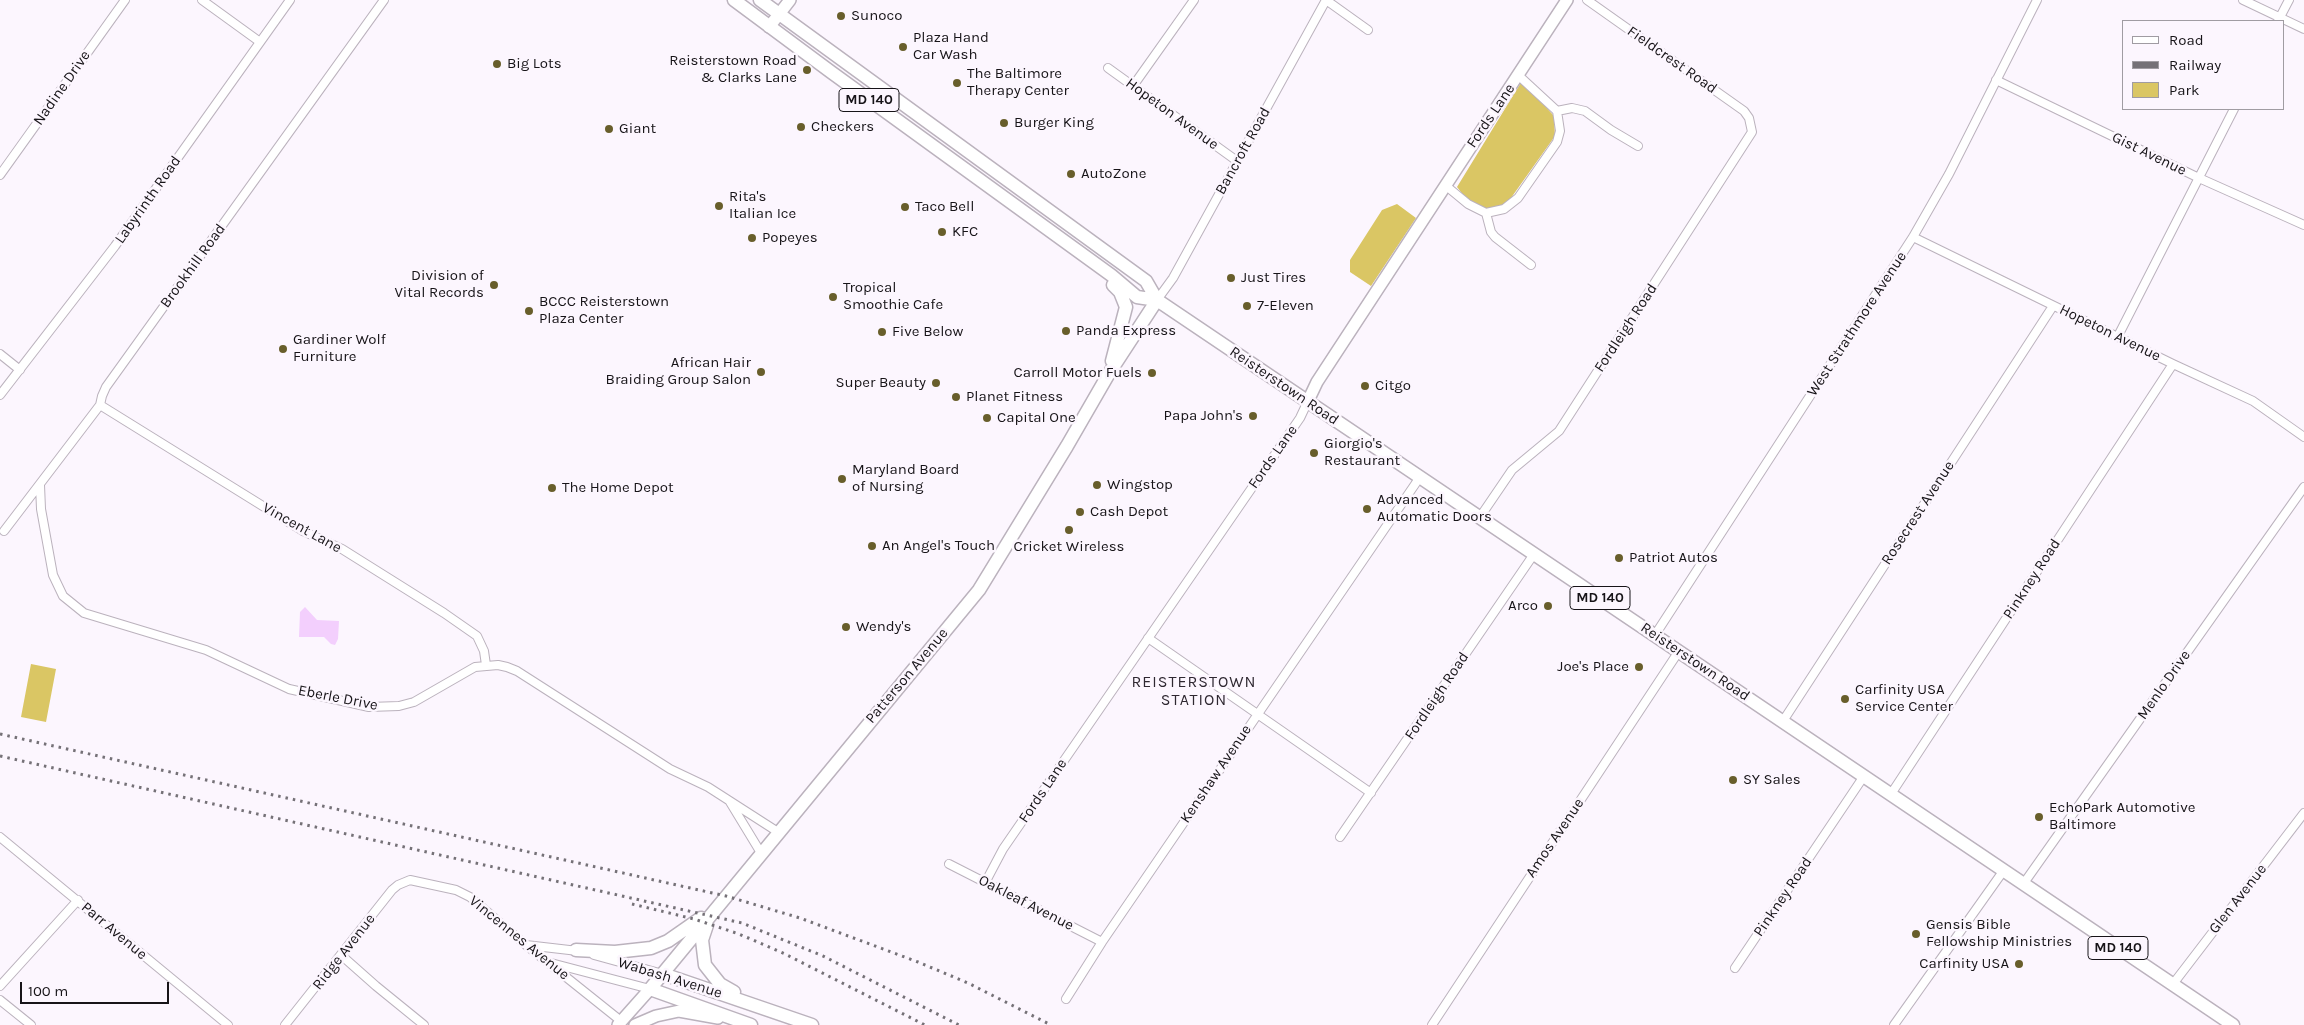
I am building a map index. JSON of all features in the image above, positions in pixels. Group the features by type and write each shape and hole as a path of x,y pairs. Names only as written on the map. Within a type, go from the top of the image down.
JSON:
{"main road":[{"name":"Reisterstown Road","path":"734,0 1111,275 1137,297 1157,300 2233,1025"},
{"name":"Reisterstown Road","path":"760,0 948,139 1146,281 1157,300"},
{"path":"895,119 915,125 939,141 948,139"},
{"path":"1050,231 1082,261 1117,288 1126,302 1125,317 1108,375"},
{"name":"Patterson Avenue","path":"650,989 973,598 1067,446 1108,375 1157,300"},
{"path":"576,950 615,952 651,948 684,932 719,904"},
{"path":"719,904 704,930 702,940 705,965 720,984 767,1010"},
{"name":"Wabash Avenue","path":"662,974 812,1025"},
{"name":"Wabash Avenue","path":"650,989 751,1025"}],"street":[{"name":"Nadine Drive","path":"0,175 125,0"},
{"path":"202,0 260,42"},
{"name":"Labyrinth Road","path":"0,395 115,246 290,0"},
{"name":"Brookhill Road","path":"4,531 100,405 106,387 384,0"},
{"path":"769,27 790,0"},
{"path":"1133,86 1194,0"},
{"path":"1326,0 1368,30"},
{"name":"Bancroft Road","path":"1157,300 1173,278 1326,0"},
{"name":"Fords Lane","path":"985,882 1003,849 1300,418 1318,382 1567,0"},
{"name":"Fieldcrest Road","path":"1587,0 1744,111 1752,124"},
{"name":"West Strathmore Avenue","path":"1655,635 1913,237 1949,174 2037,0"},
{"path":"2243,0 2279,20 2289,0"},
{"path":"2284,22 2304,29"},
{"name":"Hopeton Avenue","path":"1108,68 1237,161"},
{"path":"1446,185 1468,204 1486,213 1504,209 1518,198 1557,142 1560,131 1557,111 1518,75"},
{"name":"Gist Avenue","path":"1996,80 2199,178 2304,225"},
{"path":"1557,111 1572,108 1585,111 1611,130 1638,146"},
{"path":"2118,336 2233,110"},
{"name":"Fordleigh Road","path":"1480,517 1512,470 1559,432 1750,138 1752,124"},
{"path":"1486,213 1491,232 1495,237 1531,265"},
{"name":"Hopeton Avenue","path":"1913,237 2253,401 2304,437"},
{"name":"Rosecrest Avenue","path":"1783,721 2053,306"},
{"path":"0,354 20,370"},
{"name":"Pinkney Road","path":"1891,794 2173,364"},
{"name":"Vincent Lane","path":"100,405 303,531 342,548 444,613 477,636 484,651 486,665"},
{"name":"Kenshaw Avenue","path":"1066,999 1102,942 1420,477"},
{"name":"Eberle Drive","path":"40,485 41,509 48,556 57,586 62,596 77,609 94,618 206,650 289,689 369,707 399,706 414,702 466,672 486,665"},
{"name":"Menlo Drive","path":"2024,883 2304,487"},
{"name":"Fordleigh Road","path":"1340,838 1534,554"},
{"path":"1148,638 1371,792"},
{"name":"Amos Avenue","path":"1432,1025 1679,651"},
{"path":"486,665 498,665 516,671 670,769 708,787 778,832"},
{"name":"Pinkney Road","path":"1735,968 1864,776"},
{"path":"729,800 761,853"},
{"name":"Glen Avenue","path":"2173,984 2304,813"},
{"name":"Parr Avenue","path":"0,837 228,1025"},
{"name":"Oakleaf Avenue","path":"950,864 1102,942"},
{"path":"1894,1025 2004,870"},
{"name":"Vincennes Avenue","path":"405,882 418,881 463,893 620,1023"},
{"name":"Ridge Avenue","path":"285,1025 392,890 405,882"},
{"path":"0,986 78,900"},
{"name":"Wabash Avenue","path":"526,945 576,950 662,974"},
{"path":"341,955 424,1025"},
{"name":"Wabash Avenue","path":"547,962 650,989"},
{"name":"Patterson Avenue","path":"620,1023 650,989"},
{"path":"0,1000 31,1025"},
{"path":"635,1025 656,1016 679,1011 698,1013 746,1025"}],"green space":[{"path":"1522,81 1554,116 1555,136 1506,205 1488,209 1468,201 1457,187"},
{"path":"1397,204 1416,218 1371,286 1350,272 1350,260 1382,210"},
{"path":"31,664 56,669 46,722 21,717"}],"shaded area":[{"path":"305,607 317,620 339,621 338,639 335,645 331,644 324,637 299,637 300,612"}],"railway":[{"path":"0,734 726,896 800,918 918,962 968,983 1051,1025"},
{"path":"0,756 742,923 823,956 959,1025"},
{"path":"632,904 694,919 739,934 785,954 925,1025"}],"place":[{"name":"Sunoco","path":"841,16"},
{"name":"Plaza Hand Car Wash","path":"903,47"},
{"name":"Big Lots","path":"497,64"},
{"name":"Reisterstown Road & Clarks Lane","path":"807,70"},
{"name":"The Baltimore Therapy Center","path":"957,83"},
{"name":"Burger King","path":"1004,123"},
{"name":"Checkers","path":"801,127"},
{"name":"Giant","path":"609,129"},
{"name":"AutoZone","path":"1071,174"},
{"name":"Rita's Italian Ice","path":"719,206"},
{"name":"Taco Bell","path":"905,207"},
{"name":"KFC","path":"942,232"},
{"name":"Popeyes","path":"752,238"},
{"name":"Just Tires","path":"1231,278"},
{"name":"Division of Vital Records","path":"494,285"},
{"name":"Tropical Smoothie Cafe","path":"833,297"},
{"name":"7-Eleven","path":"1247,306"},
{"name":"BCCC Reisterstown Plaza Center","path":"529,311"},
{"name":"Panda Express","path":"1066,331"},
{"name":"Five Below","path":"882,332"},
{"name":"Gardiner Wolf Furniture","path":"283,349"},
{"name":"African Hair Braiding Group Salon","path":"761,372"},
{"name":"Carroll Motor Fuels","path":"1152,373"},
{"name":"Super Beauty","path":"936,383"},
{"name":"Citgo","path":"1365,386"},
{"name":"Planet Fitness","path":"956,397"},
{"name":"Papa John's","path":"1253,416"},
{"name":"Capital One","path":"987,418"},
{"name":"Giorgio's Restaurant","path":"1314,453"},
{"name":"Maryland Board of Nursing","path":"842,479"},
{"name":"Wingstop","path":"1097,485"},
{"name":"The Home Depot","path":"552,488"},
{"name":"Advanced Automatic Doors","path":"1367,509"},
{"name":"Cash Depot","path":"1080,512"},
{"name":"Cricket Wireless","path":"1069,530"},
{"name":"An Angel's Touch","path":"872,546"},
{"name":"Patriot Autos","path":"1619,558"},
{"name":"Arco","path":"1548,606"},
{"name":"Wendy's","path":"846,627"},
{"name":"Joe's Place","path":"1639,667"},
{"name":"Carfinity USA Service Center","path":"1845,699"},
{"name":"SY Sales","path":"1733,780"},
{"name":"EchoPark Automotive Baltimore","path":"2039,817"},
{"name":"Gensis Bible Fellowship Ministries","path":"1916,934"},
{"name":"Carfinity USA","path":"2019,964"}],"district":[{"name":"REISTERSTOWN STATION","path":"1194,691"}]}
